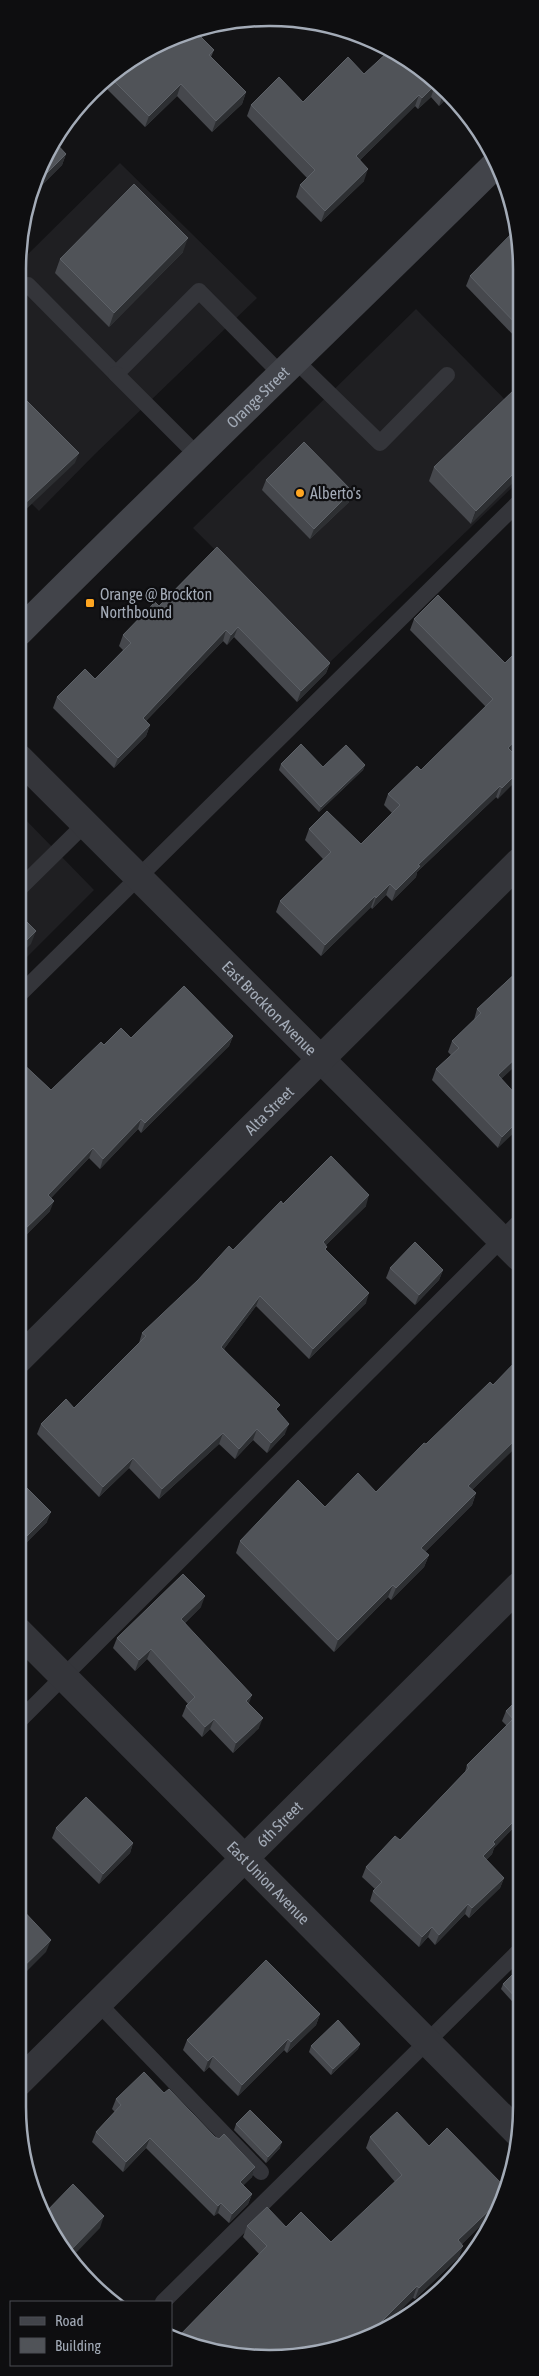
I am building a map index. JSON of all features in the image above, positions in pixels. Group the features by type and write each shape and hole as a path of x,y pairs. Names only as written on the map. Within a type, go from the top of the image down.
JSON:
{"main road":[{"name":"Orange Street","path":"26,625 197,455 289,368 491,169"}],"street":[{"name":"East Brockton Avenue","path":"26,765 320,1059 513,1240"},
{"name":"Alta Street","path":"26,1352 513,868"},
{"name":"6th Street","path":"26,2075 513,1592"},
{"name":"East Union Avenue","path":"26,1639 512,2127"}],"lane":[{"path":"28,285 197,455"},
{"path":"116,374 199,291 380,442 447,375"},
{"path":"26,988 513,508"},
{"path":"26,882 85,824"},
{"path":"26,1714 513,1240"},
{"path":"164,2301 513,1957"},
{"path":"99,2004 261,2172"}],"shaded area":[{"path":"120,163 257,298 95,454 39,511 26,498 27,255"},
{"path":"416,309 513,408 513,487 329,663 193,528"},
{"path":"26,820 94,890 26,958"}],"building":[{"path":"201,37 214,50 209,55 246,92 216,121 181,84 149,116 115,82 134,67 162,51"},
{"path":"384,55 405,67 432,88 422,98 419,95 356,156 368,169 325,211 300,185 315,170 251,105 279,77 303,102 348,57 364,74"},
{"path":"60,147 66,154 46,174"},
{"path":"134,184 188,238 114,313 60,259"},
{"path":"510,235 513,270 513,321 470,276"},
{"path":"513,391 513,474 476,511 434,467"},
{"path":"26,400 79,453 26,502"},
{"path":"304,442 352,491 314,529 266,480"},
{"path":"217,547 330,663 301,691 238,627 231,635 226,630 143,718 150,725 118,758 57,697 85,669 95,679 131,643 123,635 155,602 159,606"},
{"path":"438,595 505,663 513,655 513,743 508,748 513,753 513,777 502,788 500,786 418,865 420,866 396,890 390,884 376,898 375,896 325,945 280,901 331,852 309,829 327,811 361,844 400,805 388,794 417,766 421,770 493,699 414,619"},
{"path":"301,744 323,767 346,745 365,765 321,807 281,764"},
{"path":"26,921 36,931 26,941"},
{"path":"513,976 513,1061 498,1075 513,1091 513,1126 502,1137 436,1069 459,1048 452,1041 481,1013 477,1009"},
{"path":"184,986 233,1036 145,1123 141,1119 103,1159 93,1148 48,1195 54,1201 26,1228 26,1067 51,1090 101,1042 104,1045 121,1028 131,1038"},
{"path":"331,1156 369,1195 323,1242 327,1247 325,1249 369,1293 313,1349 260,1296 221,1347 280,1405 276,1409 289,1424 271,1443 257,1429 239,1449 223,1433 162,1489 133,1458 103,1487 41,1424 66,1399 74,1408 146,1336 142,1333 198,1280 229,1246 233,1250 281,1201 283,1204"},
{"path":"415,1242 443,1270 419,1295 390,1268"},
{"path":"513,1364 513,1442 468,1486 476,1493 421,1548 429,1555 396,1588 393,1585 338,1640 240,1541 298,1480 325,1507 358,1473 376,1492 424,1443 426,1444 490,1382 493,1385"},
{"path":"26,1487 51,1512 26,1537"},
{"path":"183,1574 205,1596 181,1619 252,1695 246,1701 263,1718 236,1743 214,1719 205,1727 186,1706 195,1697 151,1649 139,1660 117,1638"},
{"path":"513,1704 513,1719 506,1711"},
{"path":"513,1719 513,1822 493,1842 495,1844 483,1856 504,1878 472,1908 468,1904 439,1935 432,1927 422,1937 373,1891 382,1882 366,1867 395,1836 400,1840 469,1768 467,1765"},
{"path":"86,1797 133,1843 103,1874 56,1828"},
{"path":"26,1913 51,1940 26,1964"},
{"path":"266,1960 320,2014 291,2042 288,2039 242,2085 213,2056 208,2061 187,2040"},
{"path":"513,1974 513,1995 503,1984"},
{"path":"338,2020 360,2044 333,2069 311,2046"},
{"path":"144,2072 164,2093 169,2089 215,2137 219,2139 224,2134 255,2167 240,2182 252,2194 232,2214 221,2203 218,2206 150,2138 126,2162 96,2132 121,2105 116,2099"},
{"path":"250,2110 282,2142 268,2157 236,2124"},
{"path":"397,2112 429,2146 447,2128 501,2183 490,2210 458,2240 463,2246 419,2288 417,2286 379,2324 348,2337 301,2348 270,2350 222,2345 182,2333 267,2246 247,2226 267,2207 286,2227 301,2212 331,2242 402,2175 370,2137"},
{"path":"73,2184 104,2216 72,2249 49,2209"}],"place":[{"name":"Alberto's","path":"300,493"},
{"name":"Orange @ Brockton Northbound","path":"90,603"}]}
